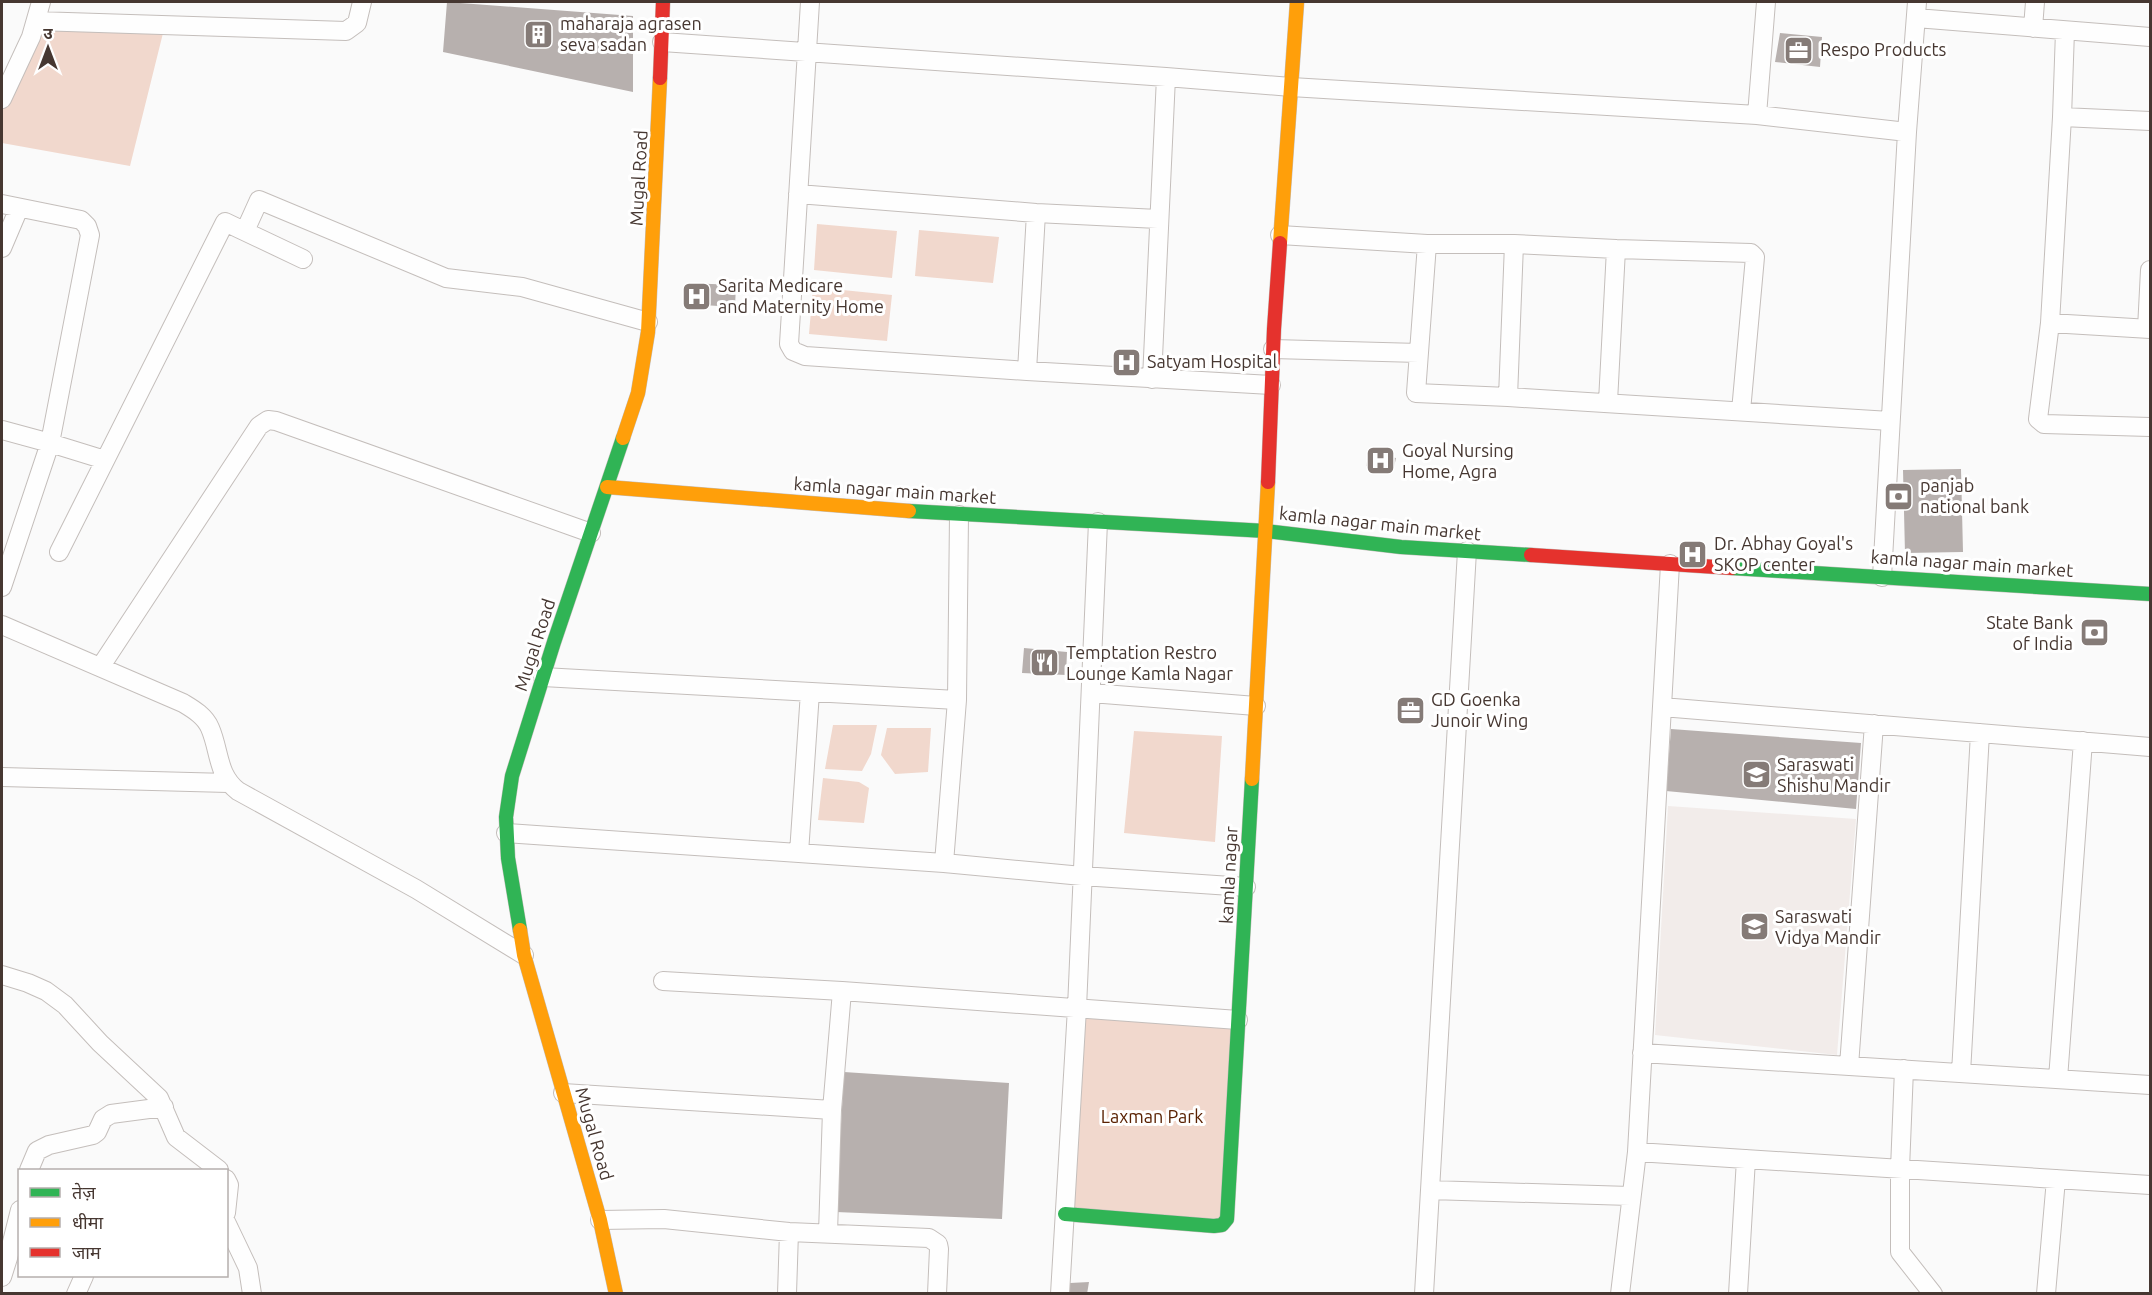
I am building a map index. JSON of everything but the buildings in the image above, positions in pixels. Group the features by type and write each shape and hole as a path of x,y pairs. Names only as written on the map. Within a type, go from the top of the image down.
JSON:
{"street":[{"path":"2,97 24,53 36,21 40,2"},
{"path":"36,21 346,30 357,23 362,2"},
{"name":"Mugal Road","path":"616,1293 600,1220 524,954 507,858 506,817 512,776 638,393 648,322 656,205 663,2"},
{"path":"810,2 789,344 793,351 805,356 1271,385"},
{"path":"1292,87 1297,2"},
{"path":"1757,115 1766,2"},
{"path":"2033,28 2035,2"},
{"path":"1882,577 1907,132 1917,10 2033,28 2151,37"},
{"path":"2065,30 2049,323 2039,422 2151,427"},
{"path":"663,42 1166,76 1292,87 1757,115 1907,132"},
{"path":"1152,379 1166,76"},
{"name":"kamla nagar","path":"1065,1214 1214,1226 1225,1222 1227,1216 1266,531 1273,349 1292,87"},
{"path":"2062,117 2151,121"},
{"path":"798,194 1036,213 1158,219"},
{"path":"245,231 259,200 446,278 522,287 648,322"},
{"path":"2,248 10,206 81,220 87,226 90,235 50,443 2,587"},
{"path":"1027,371 1036,213"},
{"path":"59,552 225,222 303,259"},
{"path":"1280,235 1427,244 1514,244 1754,255 1741,411"},
{"path":"1427,244 1416,393 1608,402 1890,422"},
{"path":"1508,398 1514,244"},
{"path":"1608,402 1616,249"},
{"path":"2049,323 2149,329 2151,270"},
{"path":"1273,349 1419,353"},
{"path":"100,666 259,426 268,420 591,533"},
{"path":"2,430 105,460"},
{"name":"kamla nagar main market","path":"607,488 959,515 1266,531 1401,547 2151,594"},
{"path":"944,863 957,700 959,515"},
{"path":"1060,1293 1077,1008 1098,522"},
{"path":"1424,1293 1467,551"},
{"path":"1620,1293 1637,1152 1671,564"},
{"path":"2,625 183,703 204,718 210,727 222,771 228,783 238,791 416,889 524,954"},
{"path":"543,677 957,700"},
{"path":"799,853 810,692"},
{"path":"1091,693 1256,706"},
{"path":"1662,707 2151,747"},
{"path":"1849,1066 1874,724"},
{"path":"1961,1073 1980,733"},
{"path":"2058,1079 2083,741"},
{"path":"2,777 228,783"},
{"path":"507,833 944,863 1082,876 1246,887"},
{"path":"2,975 28,983 56,997 100,1043 153,1091 164,1107 176,1137 218,1169"},
{"path":"663,981 842,991 1238,1020"},
{"path":"828,1233 832,1110 842,991"},
{"path":"1642,1053 2151,1085"},
{"path":"1904,1069 1900,1169 1900,1252 1933,1293"},
{"path":"563,1093 832,1110"},
{"path":"29,1169 37,1151 49,1145 93,1135 107,1116 117,1112 164,1107"},
{"path":"1637,1152 2151,1185"},
{"path":"1738,1293 1746,1159"},
{"path":"2046,1293 2056,1179"},
{"path":"1430,1190 1630,1196"},
{"path":"2,1277 18,1218"},
{"path":"600,1220 664,1219 789,1232 929,1238 938,1244 940,1255 937,1293"},
{"path":"228,1226 248,1269 252,1293"},
{"path":"787,1293 789,1232"},
{"path":"76,1293 83,1277"}],"shaded area":[{"name":"Saraswati Vidya Mandir","path":"1668,806 1856,819 1837,1055 1655,1035"}],"green space":[{"path":"36,21 165,25 130,166 2,143 2,99"},
{"path":"817,224 897,231 892,278 814,270"},
{"path":"919,230 999,237 993,283 915,276"},
{"path":"813,287 892,295 887,341 809,334"},
{"path":"833,725 877,725 871,754 862,771 825,769"},
{"path":"887,728 931,728 928,772 895,774 881,755"},
{"path":"1134,731 1222,736 1215,842 1124,833"},
{"path":"823,778 859,782 869,788 864,823 818,820"},
{"name":"Laxman Park","path":"1077,1008 1238,1020 1227,1219 1065,1214"}],"traffic: fast":[{"path":"520,930 508,858 506,817 512,776 554,642 623,438"},
{"path":"909,511 1266,531 1401,547 1531,555"},
{"path":"1732,568 2150,594"},
{"path":"1065,1214 1214,1226 1222,1225 1227,1219 1252,779"}],"traffic: slow":[{"path":"1280,243 1297,2"},
{"path":"623,438 638,393 648,332 660,78"},
{"path":"1252,779 1268,482"},
{"path":"607,487 909,511"},
{"path":"520,930 524,955 600,1220 616,1294"}],"traffic: jam":[{"path":"660,78 663,2"},
{"path":"1268,482 1280,243"},
{"path":"1531,555 1732,568"}],"place":[{"name":"maharaja agrasen seva sadan","path":"539,34"},
{"name":"Respo Products","path":"1799,50"},
{"name":"Sarita Medicare and Maternity Home","path":"697,296"},
{"name":"Satyam Hospital","path":"1126,362"},
{"name":"Goyal Nursing Home, Agra","path":"1381,461"},
{"name":"panjab national bank","path":"1899,496"},
{"name":"Dr. Abhay Goyal's SKOP center","path":"1693,554"},
{"name":"State Bank of India","path":"2094,633"},
{"name":"Temptation Restro Lounge Kamla Nagar","path":"1045,663"},
{"name":"GD Goenka Junoir Wing","path":"1410,710"},
{"name":"Saraswati Shishu Mandir","path":"1756,775"},
{"name":"Saraswati Vidya Mandir","path":"1754,927"}]}
